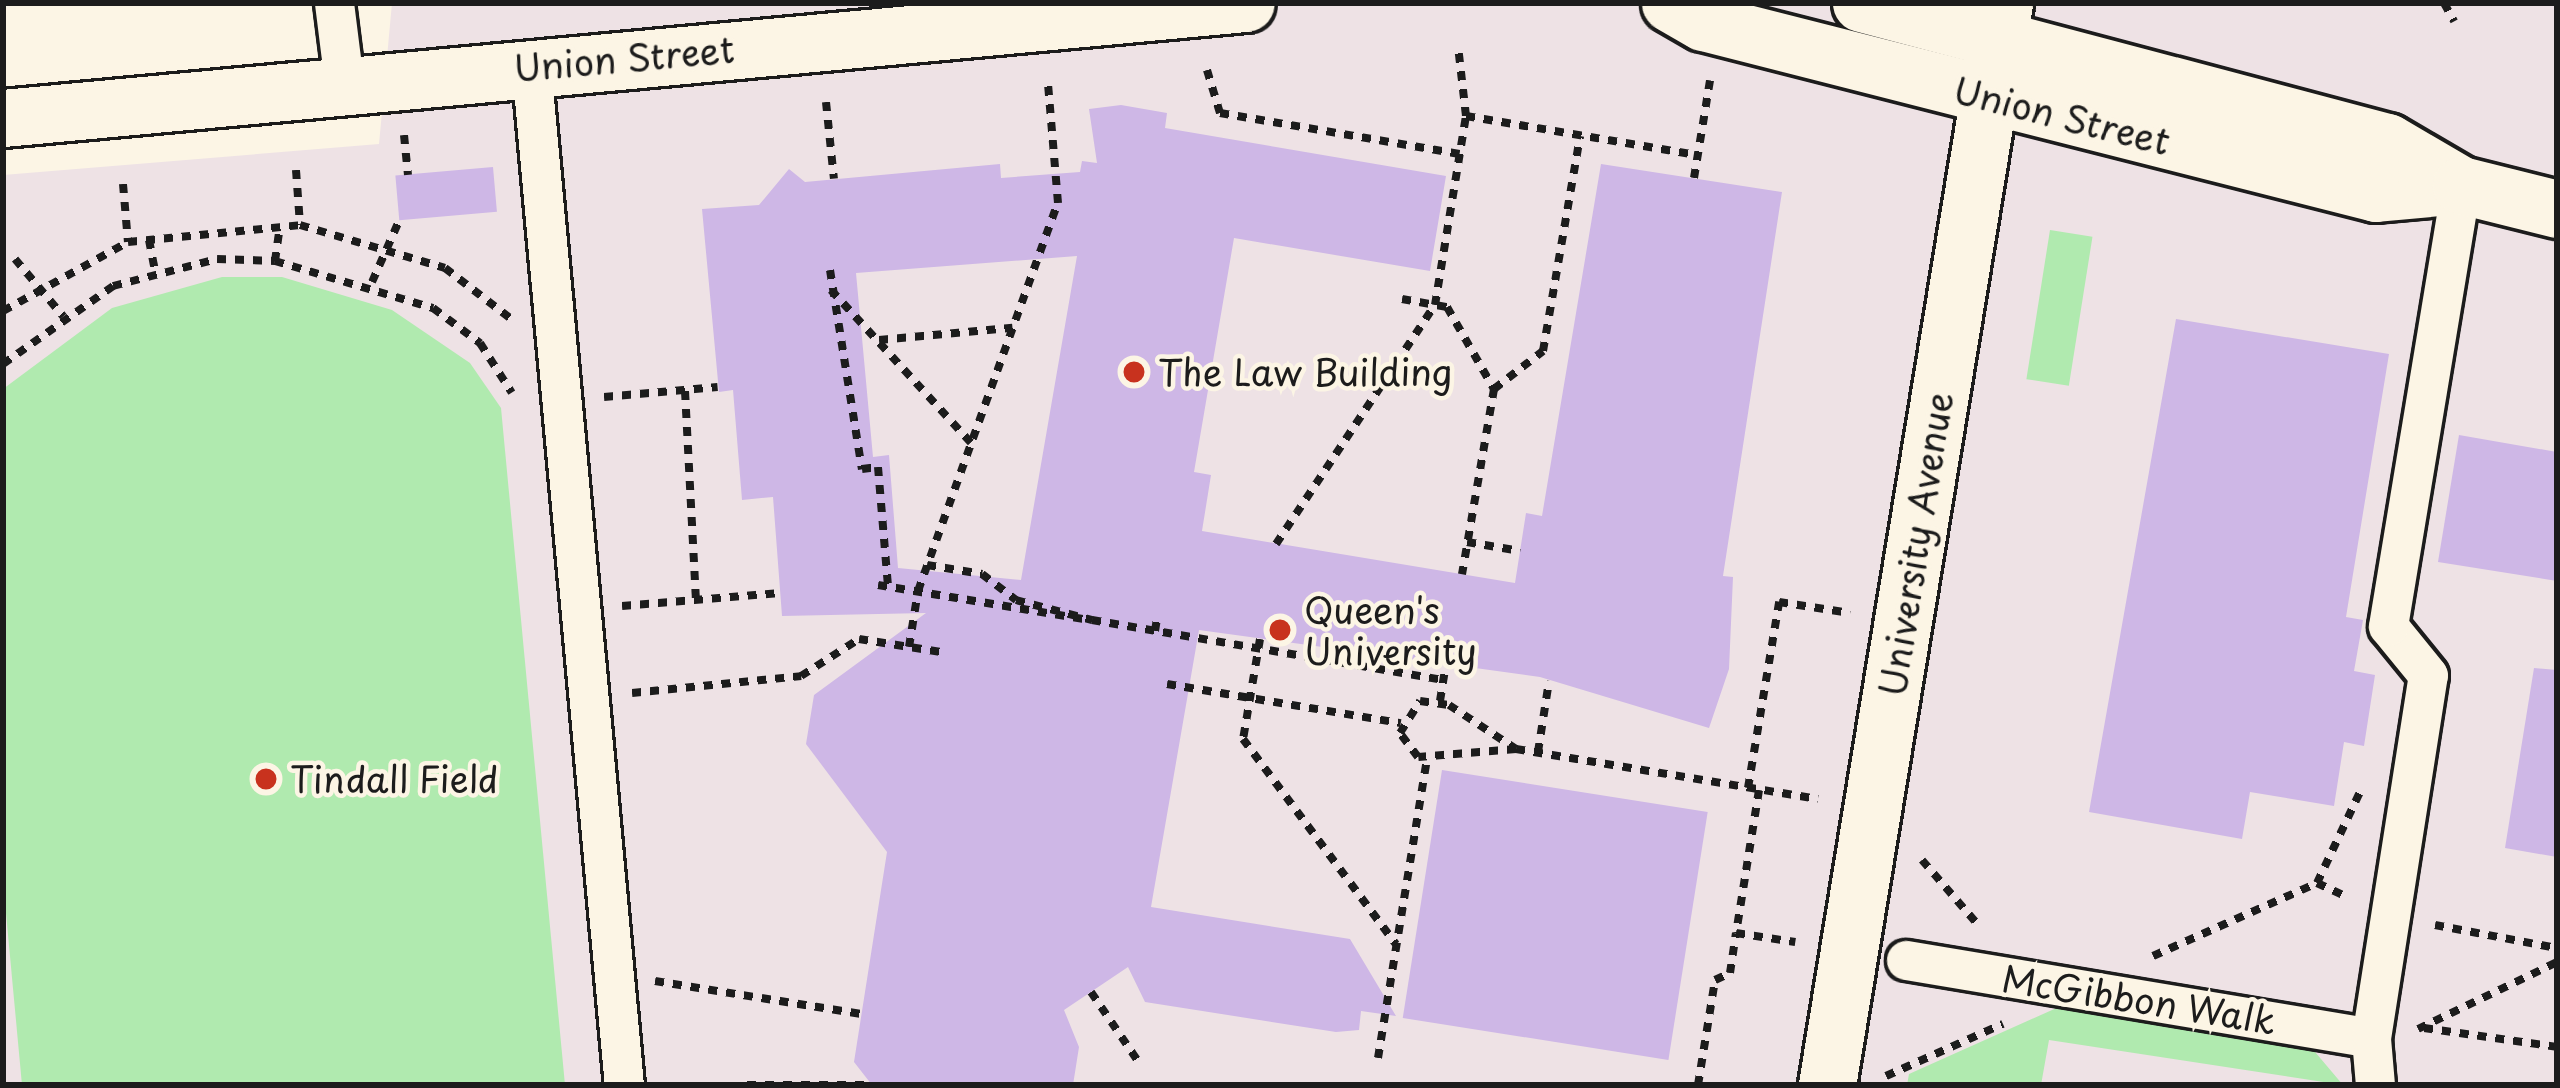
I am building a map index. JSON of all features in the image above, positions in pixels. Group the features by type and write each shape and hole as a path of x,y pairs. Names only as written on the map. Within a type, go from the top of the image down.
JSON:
{"main road":[{"name":"Union Street","path":"3,118 344,82 1246,3"},
{"name":"Union Street","path":"1670,3 1703,22 2375,193 2461,184"},
{"name":"Union Street","path":"1861,3 2001,22 2387,142 2461,184 2557,208"},
{"name":"University Avenue","path":"1827,1085 2001,22"}],"street":[{"path":"334,3 344,82"},
{"path":"531,66 624,1085"},
{"path":"2375,1085 2371,1038 2428,675 2389,626 2461,184"},
{"name":"McGibbon Walk","path":"1906,961 2371,1038"}],"path":[{"path":"2444,3 2454,21"},
{"path":"1276,544 1435,305 1466,116 1458,46"},
{"path":"1208,70 1220,112 1460,154"},
{"path":"1694,178 1711,73"},
{"path":"909,647 918,591 1058,203 1048,85"},
{"path":"826,102 833,179"},
{"path":"1466,116 1697,155"},
{"path":"404,135 408,175"},
{"path":"1494,389 1543,351 1580,136"},
{"path":"296,170 300,225"},
{"path":"123,184 128,242"},
{"path":"372,282 399,221"},
{"path":"3,311 38,286 128,242 300,225 388,245 446,268 559,383 685,391 718,387"},
{"path":"275,261 280,227"},
{"path":"148,240 155,270"},
{"path":"16,259 63,316"},
{"path":"3,364 63,316 155,270 275,261 372,282 480,343 519,415"},
{"path":"830,270 837,357 852,356 862,469 878,467 883,586 1445,674 1440,700"},
{"path":"832,290 971,443"},
{"path":"1402,299 1447,307 1494,389 1462,574"},
{"path":"878,340 1012,328"},
{"path":"685,391 696,600"},
{"path":"1467,542 1520,551"},
{"path":"927,565 982,574 1016,600 1092,620"},
{"path":"580,609 780,593"},
{"path":"1748,788 1778,602 1850,613"},
{"path":"1155,631 1156,619"},
{"path":"588,697 801,676 859,639 941,652"},
{"path":"1259,644 1244,739 1396,944"},
{"path":"1538,752 1549,681"},
{"path":"1167,684 1401,723"},
{"path":"1401,723 1420,701 1440,700 1516,749"},
{"path":"1401,723 1409,751 1427,760 1516,749 1818,800"},
{"path":"1378,1058 1427,760"},
{"path":"2317,883 2363,787 2410,788"},
{"path":"1698,1085 1715,980 1730,973 1759,790"},
{"path":"1922,860 2025,980"},
{"path":"2390,917 2557,948"},
{"path":"1736,933 1795,942"},
{"path":"2371,1038 2422,1028 2557,962"},
{"path":"614,975 861,1014"},
{"path":"1090,992 1140,1064"},
{"path":"2422,1028 2557,1047"},
{"path":"747,1085 872,1085"}],"shaded area":[{"name":"Queen's University","path":"392,3 2557,3 2557,1085 3,1085 3,175 379,144"}],"green space":[{"path":"2050,230 2092,237 2069,386 2026,379"},
{"name":"Tindall Field","path":"222,277 282,277 392,310 470,363 501,408 565,1085 22,1085 3,881 3,389 112,308"},
{"path":"2061,1006 2310,1046 2343,1085 2049,1040 2041,1085 1907,1085 1909,1074"}],"building":[{"path":"1121,105 1167,113 1165,128 1446,176 1430,271 1234,238 1194,472 1211,475 1202,531 1515,583 1526,513 1542,516 1601,164 1782,192 1723,576 1733,577 1729,669 1709,728 1540,677 1199,630 1151,907 1350,939 1396,1016 1361,1011 1359,1030 1336,1032 1145,1002 1128,967 1064,1010 1079,1047 1073,1085 872,1085 854,1062 887,852 806,744 814,695 926,613 782,616 773,497 742,500 733,390 719,392 702,209 759,205 789,169 805,182 1000,164 1001,178 1080,172 1082,161 1097,163 1089,109","holes":["1077,256 1021,580 898,568 889,455 873,457 856,273"]},
{"path":"493,167 497,212 399,220 395,176"},
{"path":"2176,319 2389,354 2346,617 2363,620 2354,671 2375,675 2364,746 2344,742 2334,806 2250,792 2242,839 2089,812"},
{"path":"2459,435 2557,452 2557,581 2438,562"},
{"path":"2534,668 2557,670 2557,857 2505,848"},
{"path":"1442,770 1708,812 1668,1060 1403,1018"}],"place":[{"name":"The Law Building","path":"1134,372"},
{"name":"Queen's University","path":"1280,630"},
{"name":"Tindall Field","path":"266,779"}]}
